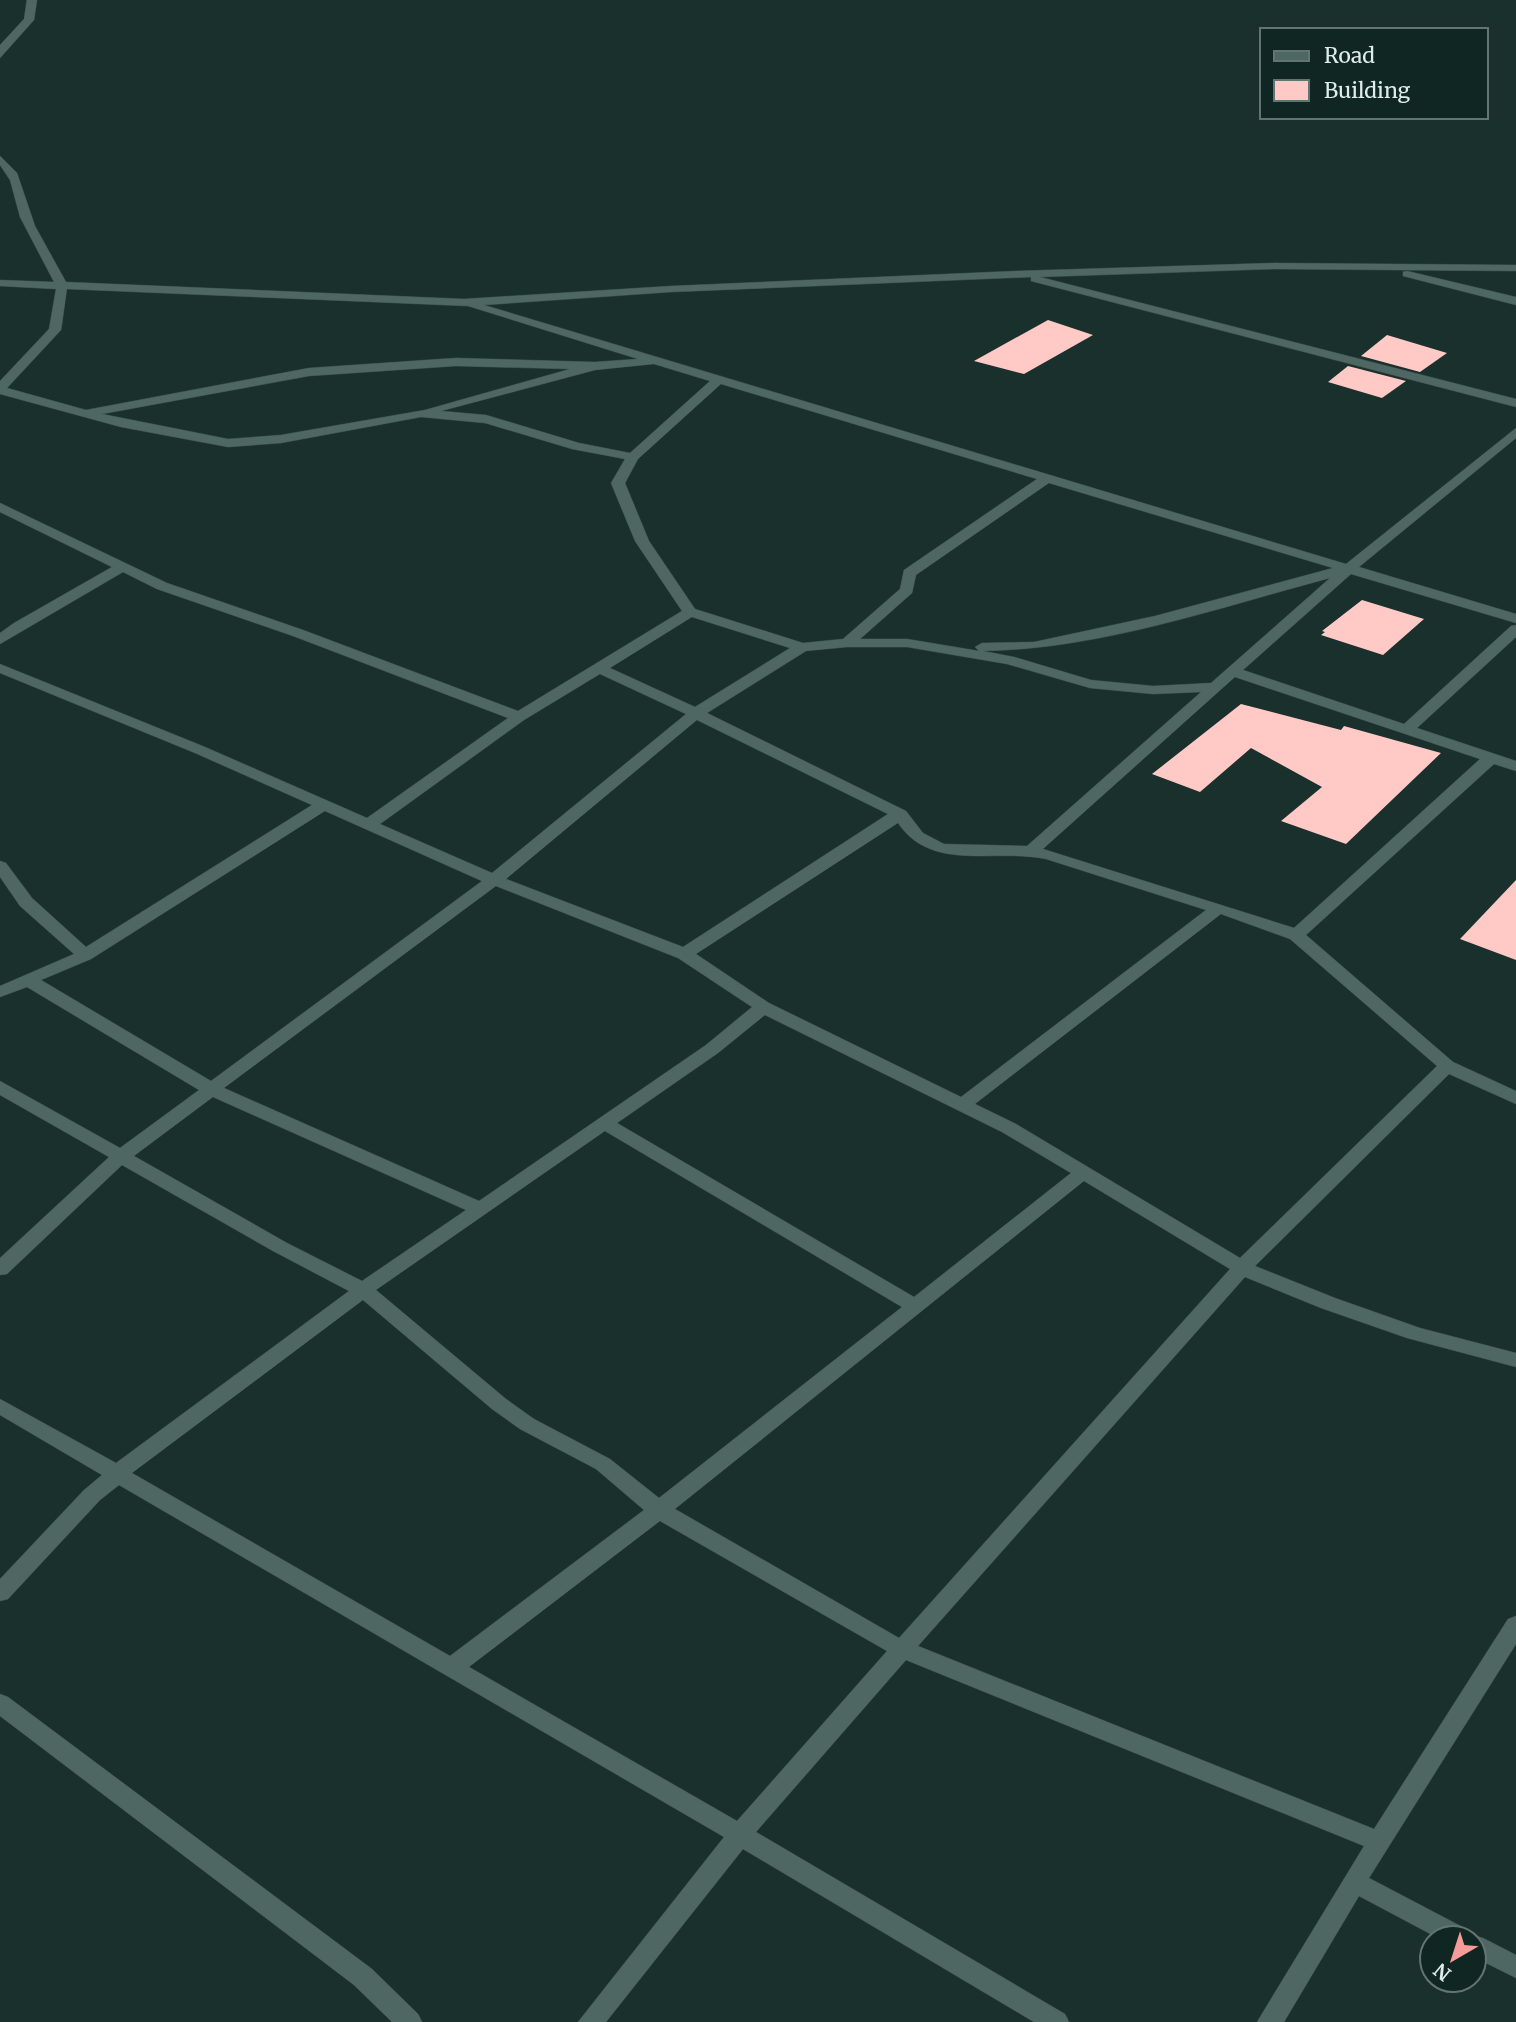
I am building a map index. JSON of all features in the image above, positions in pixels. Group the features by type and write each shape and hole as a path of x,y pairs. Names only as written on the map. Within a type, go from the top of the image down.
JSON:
{"street":[{"path":"0,55 3,47 29,20 32,0"},
{"path":"0,159 14,172 25,214 51,271 62,285 55,330 0,389 85,413 228,443 281,439 421,413 595,366"},
{"path":"0,177 14,172"},
{"path":"0,283 464,303 671,289 1016,274 1275,266 1516,268"},
{"path":"1379,267 1516,301"},
{"path":"1016,274 1516,403"},
{"path":"464,303 1516,619"},
{"path":"85,413 309,372 456,362 595,366 659,362"},
{"path":"719,379 633,457 618,483 642,541 690,612 802,647 847,643 907,643 1009,660 1090,684 1153,690 1216,687"},
{"path":"421,413 486,419 577,446 633,457"},
{"path":"1031,851 1348,569 1516,432"},
{"path":"847,643 907,590 909,573 1048,478"},
{"path":"0,507 162,586 298,633 519,717"},
{"path":"0,640 19,626 122,567"},
{"path":"940,648 1034,646 1157,620 1348,569"},
{"path":"369,824 519,717 690,612"},
{"path":"1406,730 1516,629"},
{"path":"0,1269 121,1157 494,880 696,713 802,647"},
{"path":"0,668 200,750 494,880 684,954 763,1007 1009,1128 1242,1268 1328,1303 1414,1333 1516,1360"},
{"path":"601,669 900,814 918,840 930,846 943,849 1031,851 1219,908 1296,935 1447,1066 1516,1098"},
{"path":"1233,672 1516,766"},
{"path":"1296,935 1491,758"},
{"path":"0,992 85,956 323,805"},
{"path":"684,954 900,814"},
{"path":"0,866 26,901 85,956"},
{"path":"963,1105 1219,908"},
{"path":"30,981 211,1088 480,1209"},
{"path":"0,1593 92,1495 116,1474 363,1290 712,1049 763,1007"},
{"path":"591,2022 740,1835 1242,1268 1447,1066"},
{"path":"0,1087 280,1247 363,1290 499,1404 527,1424 603,1464 659,1510 904,1650 940,1667 1380,1842"},
{"path":"604,1123 917,1307"},
{"path":"451,1668 659,1510 1084,1172"},
{"path":"0,1406 740,1835 1056,2022"},
{"path":"1270,2022 1354,1882 1516,1625"},
{"path":"0,1703 363,1977 409,2022"},
{"path":"1354,1882 1434,1924"},
{"path":"1488,1952 1516,1967"}],"building":[{"path":"1048,320 1093,335 1024,374 974,361"},
{"path":"1387,335 1447,353 1420,372 1361,356"},
{"path":"1348,366 1406,381 1382,398 1328,382"},
{"path":"1362,600 1424,619 1383,655 1321,635 1325,632 1322,631"},
{"path":"1241,704 1341,730 1344,726 1441,753 1346,844 1281,821 1322,787 1251,748 1200,792 1152,774"},
{"path":"1516,880 1516,960 1460,939"}]}
